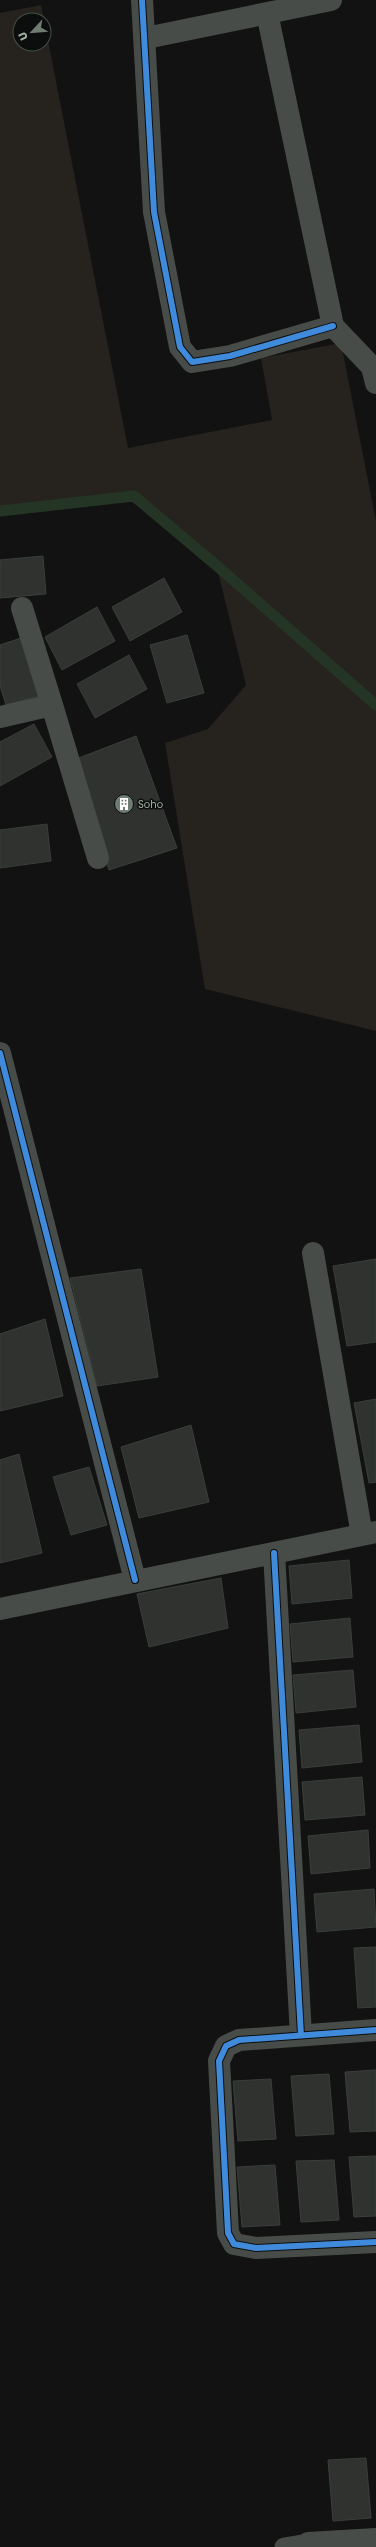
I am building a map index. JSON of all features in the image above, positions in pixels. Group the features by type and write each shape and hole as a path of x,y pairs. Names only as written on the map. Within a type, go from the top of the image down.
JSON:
{"street":[{"path":"142,0 146,38 154,212 180,347 192,362 230,356 333,326"},
{"path":"146,38 331,0"},
{"path":"267,13 333,326 372,367 376,383"},
{"path":"22,608 98,858"},
{"path":"0,717 52,705"},
{"path":"0,1053 135,1580"},
{"path":"0,1609 369,1533 313,1253"},
{"path":"274,1553 302,2035"},
{"path":"376,2030 239,2040 226,2046 219,2060 228,2233 234,2244 256,2248 376,2242"},
{"path":"306,2545 376,2539"}],"lane":[{"path":"284,2547 306,2545"}],"shaded area":[{"path":"41,5 42,12 12,12 12,52 50,52 128,448 272,420 261,358 341,343 376,521 376,1031 205,989 165,743 208,729 246,685 216,564 134,496 0,511 0,13"}],"building":[{"path":"43,556 46,594 0,598 0,560"},
{"path":"164,578 182,612 130,641 112,607"},
{"path":"97,607 115,641 62,670 45,637"},
{"path":"187,635 204,693 167,703 150,645"},
{"path":"24,637 42,695 6,705 0,686 0,645"},
{"path":"129,655 147,689 95,718 77,684"},
{"path":"34,724 52,757 0,786 0,742"},
{"name":"Soho","path":"136,736 177,848 109,870 71,761"},
{"path":"47,824 51,861 0,868 0,830"},
{"path":"376,1259 376,1342 347,1346 333,1266"},
{"path":"141,1269 158,1377 97,1386 70,1278"},
{"path":"45,1319 63,1396 0,1411 0,1334"},
{"path":"376,1399 376,1482 369,1483 354,1403"},
{"path":"191,1425 209,1502 139,1518 121,1447"},
{"path":"19,1454 42,1553 0,1563 0,1460"},
{"path":"89,1467 107,1525 71,1535 53,1477"},
{"path":"349,1560 352,1598 292,1604 289,1566"},
{"path":"221,1578 228,1628 149,1647 137,1594"},
{"path":"350,1618 353,1657 293,1662 290,1624"},
{"path":"353,1670 356,1707 296,1713 293,1675"},
{"path":"359,1725 362,1762 302,1768 299,1730"},
{"path":"362,1777 365,1815 305,1820 302,1782"},
{"path":"368,1830 370,1868 311,1874 308,1836"},
{"path":"374,1889 376,1927 317,1932 314,1894"},
{"path":"376,1947 376,2007 358,2008 354,1948"},
{"path":"376,2070 376,2131 350,2132 345,2072"},
{"path":"329,2074 334,2134 296,2136 291,2076"},
{"path":"271,2079 276,2139 238,2141 233,2081"},
{"path":"376,2156 376,2216 354,2217 349,2157"},
{"path":"334,2160 339,2220 301,2222 296,2161"},
{"path":"275,2165 280,2225 242,2227 237,2167"},
{"path":"366,2458 371,2518 333,2521 328,2460"}],"waterway":[{"path":"0,511 134,496 216,565 376,705"}],"cycle path":[{"path":"142,0 154,212 180,347 192,362 230,356 333,326"},
{"path":"0,1053 135,1580"},
{"path":"274,1553 301,2035"},
{"path":"376,2030 239,2040 226,2046 219,2061 228,2233 234,2244 256,2248 376,2242"}],"place":[{"name":"Soho","path":"124,804"}]}
